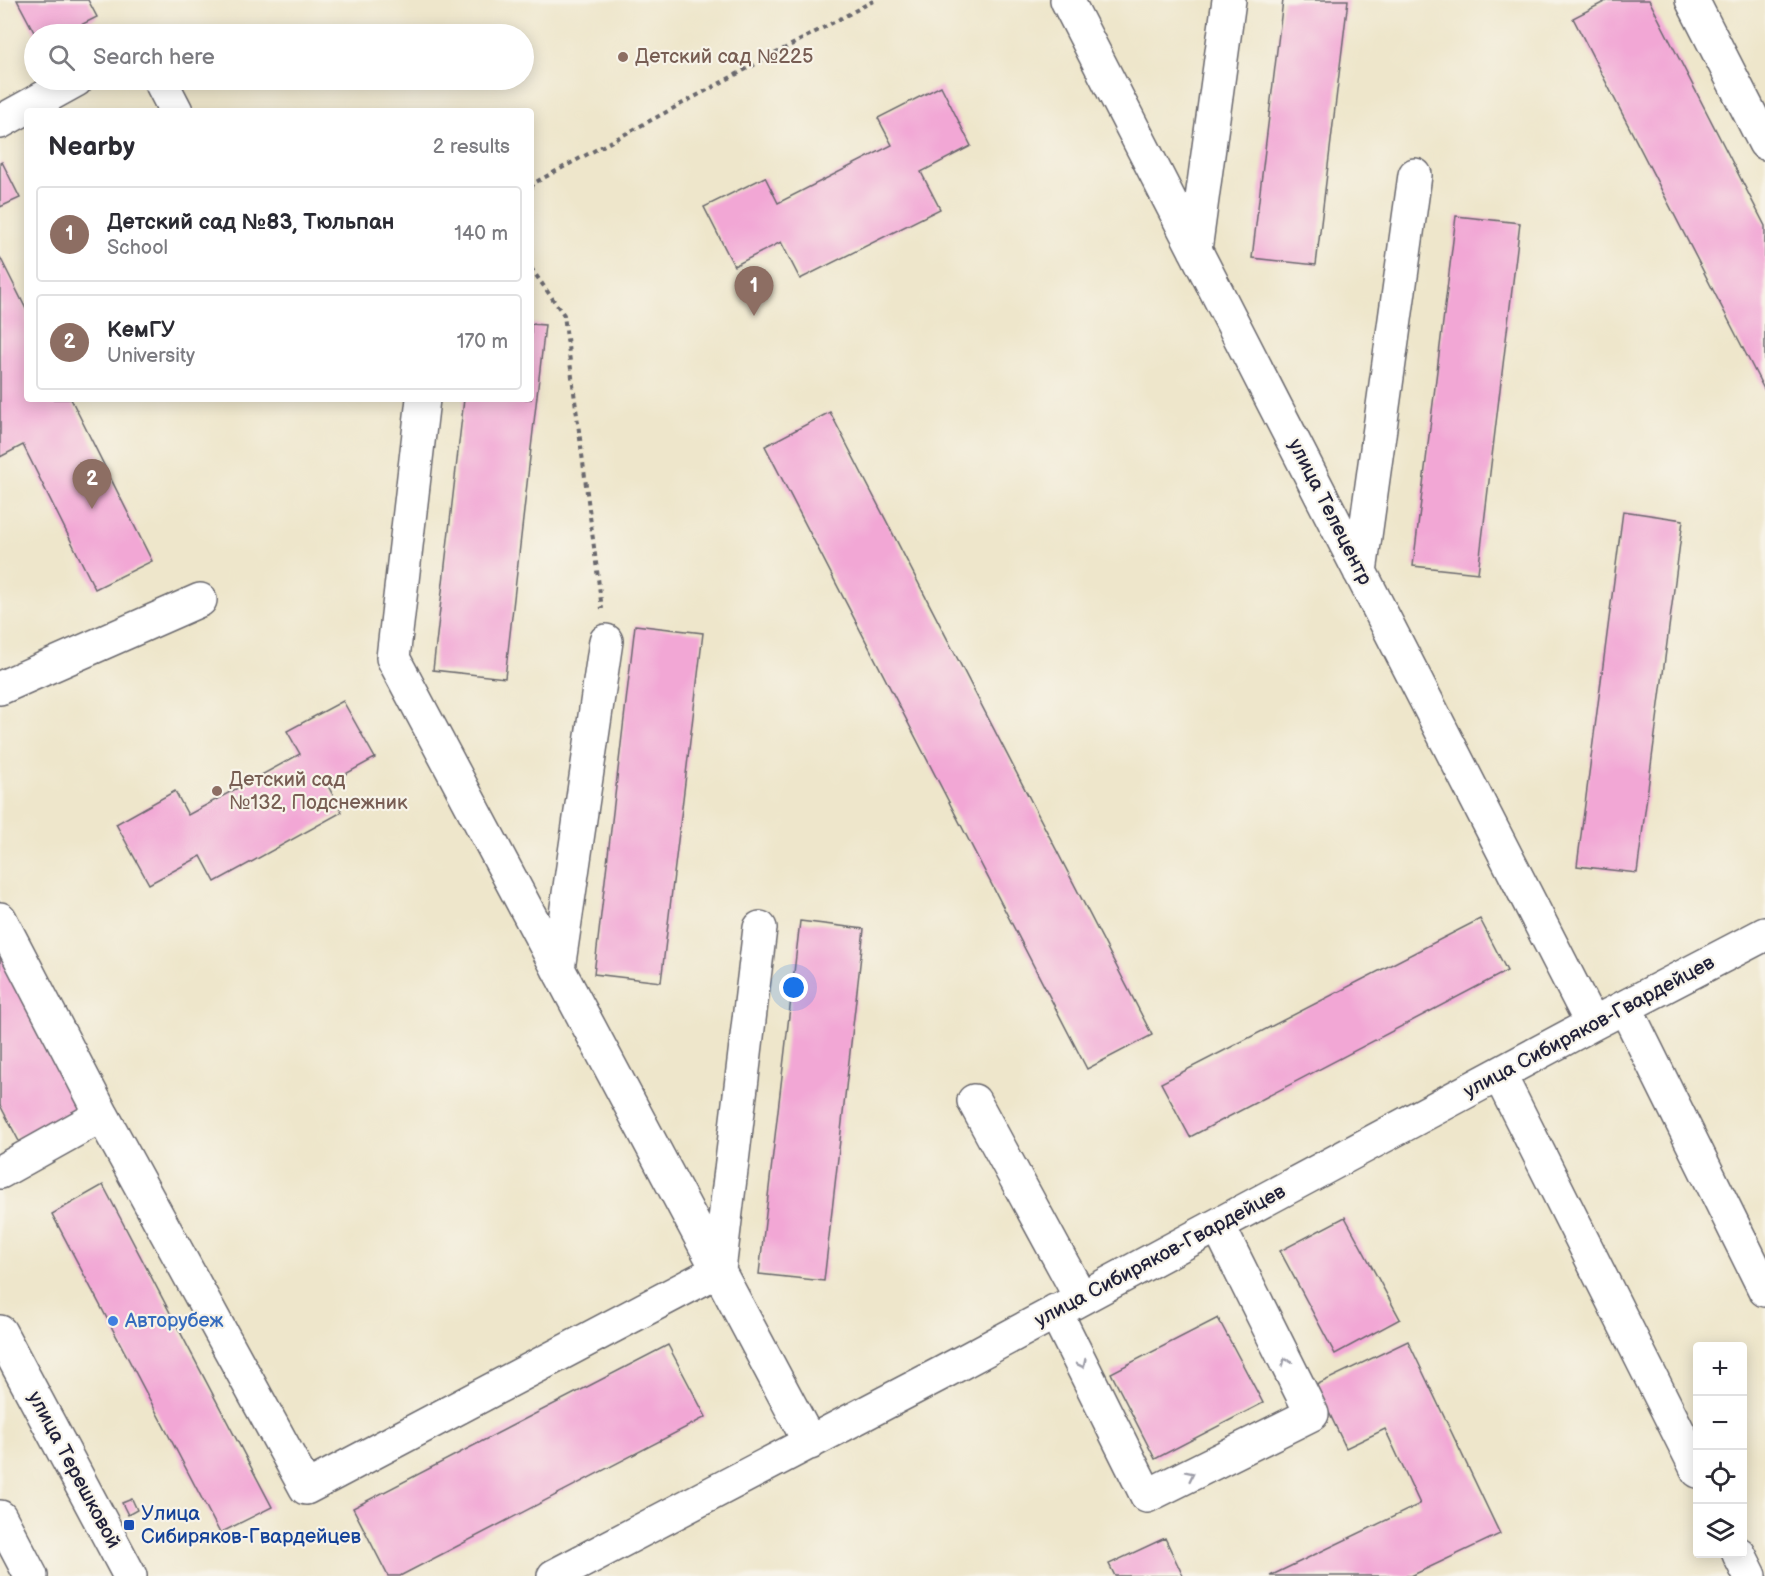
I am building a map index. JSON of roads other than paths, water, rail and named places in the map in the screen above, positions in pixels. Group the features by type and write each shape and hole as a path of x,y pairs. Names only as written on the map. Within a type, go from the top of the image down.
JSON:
{"street":[{"name":"улица Телецентр","path":"1067,0 1592,1024"},
{"path":"1195,250 1229,0"},
{"path":"1692,0 1765,143"},
{"path":"25,108 58,90"},
{"path":"165,90 174,108"},
{"path":"0,122 24,109"},
{"path":"1360,572 1415,175"},
{"path":"423,402 393,658 810,1443"},
{"path":"0,688 200,600"},
{"path":"558,969 606,641"},
{"path":"0,919 102,1115 306,1488 719,1270"},
{"path":"719,1270 760,928"},
{"name":"улица Сибиряков-Гвардейцев","path":"554,1576 810,1443 1592,1024 1765,934"},
{"path":"1625,1007 1765,1290"},
{"path":"1499,1074 1693,1461"},
{"path":"974,1101 1068,1305 1147,1496 1312,1414 1218,1225"},
{"path":"0,1172 102,1115"},
{"name":"улица Терешковой","path":"0,1332 130,1576"},
{"path":"0,1517 31,1576"},
{"path":"1741,1558 1750,1576"}],"place":[{"name":"Детский сад №225","path":"623,57"},
{"name":"Детский сад №83, Тюльпан","path":"754,316"},
{"name":"КемГУ","path":"92,509"},
{"name":"Детский сад №132, Подснежник","path":"217,791"},
{"name":"Авторубеж","path":"113,1321"},
{"name":"Улица Сибиряков-Гвардейцев","path":"129,1525"}]}
